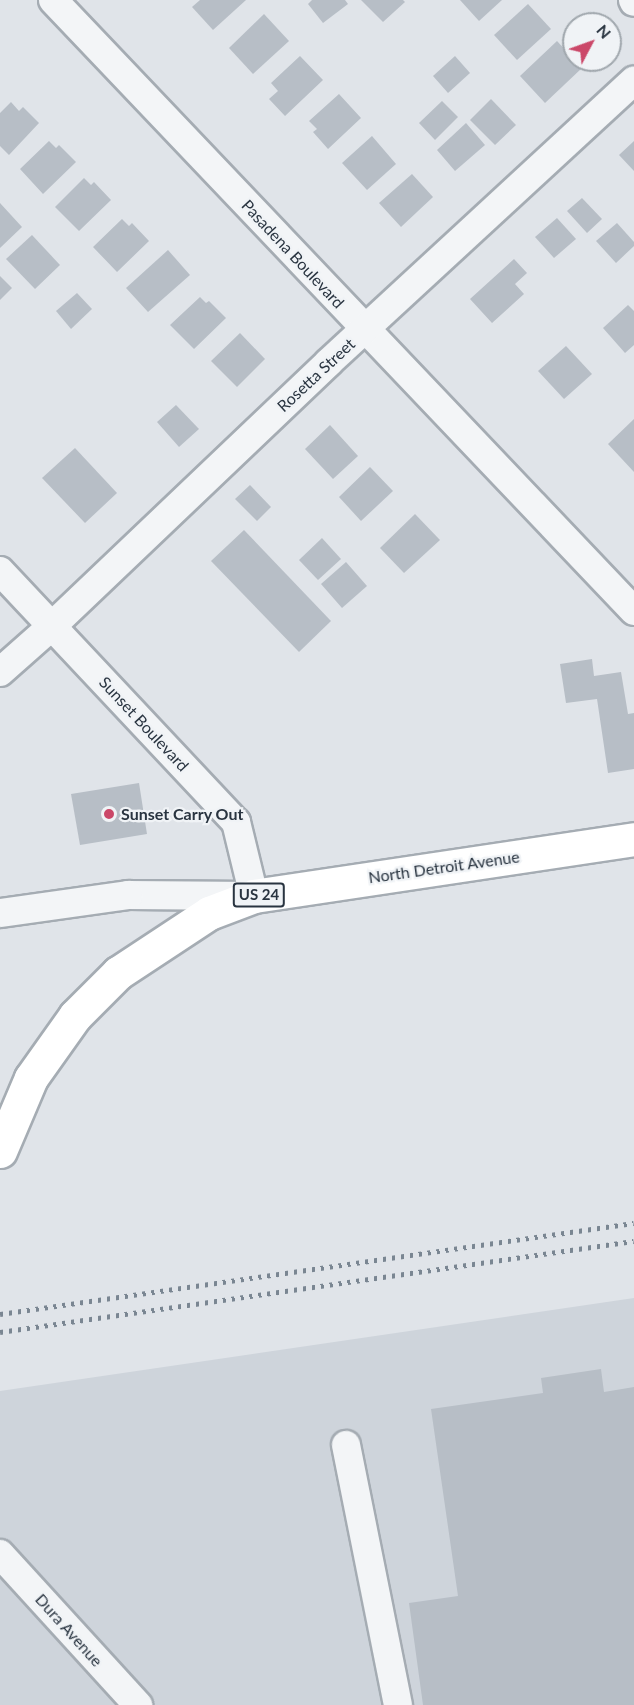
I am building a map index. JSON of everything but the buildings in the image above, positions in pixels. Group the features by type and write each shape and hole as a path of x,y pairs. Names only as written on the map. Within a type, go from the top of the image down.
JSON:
{"main road":[{"name":"North Detroit Avenue","path":"0,1151 31,1078 75,1016 118,973 165,939 209,912 254,896 634,839"}],"street":[{"name":"Pasadena Boulevard","path":"53,0 634,610"},
{"name":"Rosetta Street","path":"0,672 52,626 364,329 634,81"},
{"name":"Sunset Boulevard","path":"0,572 236,822 254,896"},
{"name":"North Detroit Avenue","path":"0,913 128,895 254,896"},
{"path":"345,1445 398,1705"},
{"name":"Dura Avenue","path":"0,1554 138,1705"}],"shaded area":[{"path":"634,1298 634,1705 0,1705 0,1391"}],"railway":[{"path":"0,1314 634,1223"},
{"path":"0,1332 634,1241"}],"place":[{"name":"Sunset Carry Out","path":"109,814"}]}
